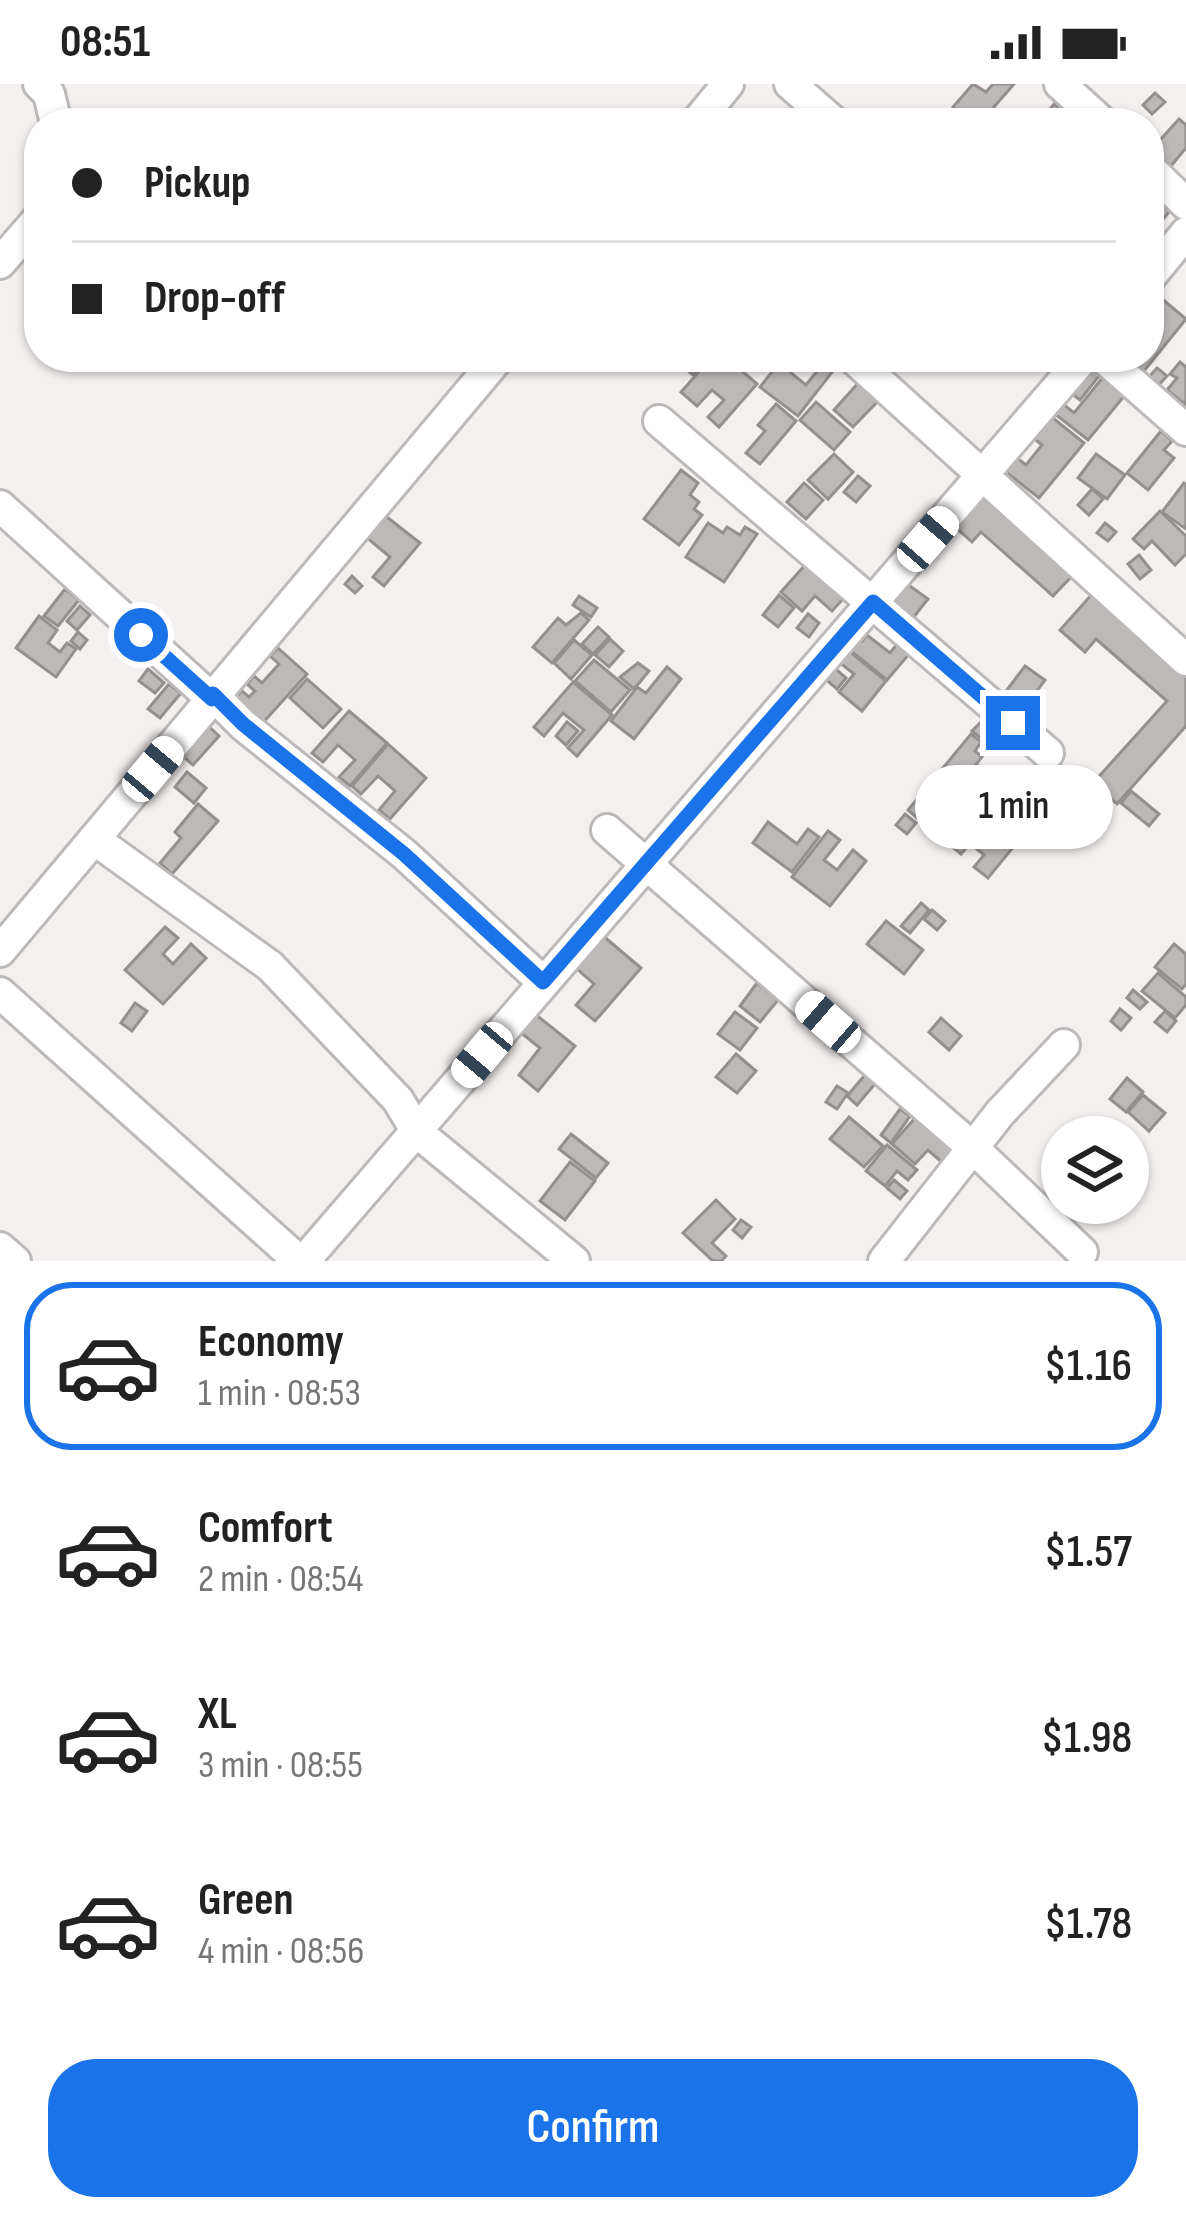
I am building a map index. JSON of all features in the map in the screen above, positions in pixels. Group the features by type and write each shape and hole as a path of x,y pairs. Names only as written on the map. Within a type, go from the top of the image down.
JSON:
{"street":[{"path":"708,108 728,84"},
{"path":"790,84 818,108"},
{"path":"1060,84 1086,108"},
{"path":"1164,183 1186,204"},
{"path":"1164,260 1186,233"},
{"path":"0,262 24,235"},
{"path":"0,951 487,372"},
{"path":"868,372 1186,660"},
{"path":"0,993 302,1261 1071,372"},
{"path":"1120,372 1186,430"},
{"path":"659,421 1048,753"},
{"path":"0,506 243,724 404,854 543,982"},
{"path":"607,830 973,1148 1082,1252"},
{"path":"94,839 270,966 398,1100 417,1132 574,1261"},
{"path":"884,1261 973,1148 1064,1045"},
{"path":"0,1248 15,1261"}],"building":[{"path":"973,84 986,92 993,84 1014,84 993,108 953,107"},
{"path":"1155,93 1165,102 1158,108 1143,105"},
{"path":"1179,119 1186,125 1186,148 1171,166 1164,160 1164,136"},
{"path":"1164,198 1174,206 1164,218"},
{"path":"1164,301 1186,319 1164,346"},
{"path":"1180,362 1186,367 1186,405 1167,390 1177,378 1170,374"},
{"path":"699,372 743,372 757,384 719,427 708,417 724,400 712,390 697,406 681,392"},
{"path":"772,372 790,372 806,385 816,372 832,372 798,416 760,387"},
{"path":"1077,372 1102,372 1080,400 1064,388"},
{"path":"1107,372 1130,389 1088,440 1055,414 1063,404 1074,413"},
{"path":"1153,372 1167,376 1158,386 1149,377"},
{"path":"860,381 880,399 853,427 834,410"},
{"path":"816,402 850,432 834,450 800,420"},
{"path":"776,404 796,421 760,464 746,453 765,431 758,425"},
{"path":"1043,410 1084,443 1039,498 997,465 1008,451 1026,465 1042,445 1025,431"},
{"path":"1161,431 1172,441 1164,450 1174,458 1148,490 1127,473"},
{"path":"834,454 853,472 828,499 808,480"},
{"path":"1096,454 1125,475 1107,499 1078,478"},
{"path":"681,470 698,483 690,495 699,502 694,509 702,515 679,545 644,519"},
{"path":"858,476 870,486 856,502 844,492"},
{"path":"804,483 823,500 806,519 787,502"},
{"path":"1186,485 1186,529 1162,512"},
{"path":"976,488 1073,575 1053,596 981,532 972,542 947,520"},
{"path":"1092,489 1103,499 1089,515 1078,505"},
{"path":"378,510 420,543 384,586 373,577 390,557 360,532"},
{"path":"1160,511 1186,536 1186,554 1175,565 1152,541 1144,549 1133,539"},
{"path":"708,523 723,533 727,527 740,535 745,527 757,534 724,582 686,557"},
{"path":"1105,523 1116,532 1108,541 1097,533"},
{"path":"1139,555 1151,570 1140,579 1128,564"},
{"path":"805,565 844,598 832,611 815,596 802,611 781,592"},
{"path":"352,576 362,586 355,593 345,584"},
{"path":"903,581 928,599 913,618 889,599"},
{"path":"65,589 79,600 58,626 44,616"},
{"path":"1093,593 1186,675 1186,726 1117,804 1093,783 1167,701 1096,639 1085,652 1060,630"},
{"path":"779,595 794,608 778,627 763,615"},
{"path":"579,596 597,608 591,617 573,605"},
{"path":"80,606 90,615 77,630 67,621"},
{"path":"581,613 589,620 552,663 533,647 558,618 566,625"},
{"path":"808,614 819,623 809,637 797,628"},
{"path":"39,616 57,630 48,643 60,652 67,643 76,649 56,677 16,648"},
{"path":"598,627 609,637 593,654 582,644"},
{"path":"78,632 87,640 80,649 71,641"},
{"path":"855,635 862,641 867,635 890,653 898,643 910,653 887,680 845,646"},
{"path":"610,639 623,651 609,667 595,655"},
{"path":"574,640 592,655 571,679 554,663"},
{"path":"844,647 886,681 862,711 839,692 854,674 834,658"},
{"path":"278,648 307,674 260,726 232,701 242,691 249,697 255,691 247,684 254,676 262,683 279,664 270,656"},
{"path":"594,660 630,690 611,712 575,681"},
{"path":"638,663 649,671 634,689 620,677"},
{"path":"831,665 846,678 837,689 822,676"},
{"path":"1025,666 1045,680 1028,703 1041,712 1033,723 1001,698"},
{"path":"667,667 681,679 634,739 611,721 637,687 646,693"},
{"path":"148,669 164,683 155,693 139,681"},
{"path":"307,679 341,709 323,728 290,698"},
{"path":"573,682 612,715 577,756 568,748 584,730 563,713 544,736 534,727"},
{"path":"169,684 181,693 160,718 148,709"},
{"path":"349,711 387,743 350,786 339,777 355,760 338,745 323,762 312,753"},
{"path":"201,719 219,736 193,765 174,748"},
{"path":"567,722 578,731 566,745 556,736"},
{"path":"980,723 990,731 983,740 972,731"},
{"path":"995,733 1006,743 998,752 987,743"},
{"path":"971,734 981,742 975,751 982,757 956,789 938,774"},
{"path":"388,744 426,778 390,819 379,810 395,791 378,776 361,794 352,786"},
{"path":"979,766 997,781 985,795 967,780"},
{"path":"187,772 206,788 194,803 175,787"},
{"path":"1006,775 1026,791 998,823 979,807"},
{"path":"935,778 957,795 929,828 908,810"},
{"path":"965,783 983,798 976,807 958,792"},
{"path":"1131,791 1159,814 1149,826 1121,803"},
{"path":"198,804 218,821 172,874 160,863 181,838 175,832"},
{"path":"1032,805 1039,811 1025,827 1018,821"},
{"path":"974,811 1015,845 988,878 974,867 984,855 970,843 961,854 948,843"},
{"path":"905,814 916,823 907,834 896,825"},
{"path":"1009,819 1023,831 1016,839 1002,827"},
{"path":"768,822 797,844 808,829 819,837 792,872 753,843"},
{"path":"828,831 840,840 824,860 837,870 853,850 866,861 830,906 792,877"},
{"path":"921,903 929,910 910,933 901,926"},
{"path":"932,910 945,921 937,930 924,919"},
{"path":"886,921 923,950 904,974 867,944"},
{"path":"165,927 178,938 163,954 173,964 191,944 206,958 163,1004 125,970"},
{"path":"602,935 641,968 595,1021 576,1005 594,984 575,967"},
{"path":"1174,944 1186,954 1182,989 1155,967"},
{"path":"1158,973 1186,997 1186,1005 1175,1018 1142,991"},
{"path":"757,983 778,1000 760,1022 740,1006"},
{"path":"1133,990 1147,1002 1140,1009 1127,998"},
{"path":"135,1003 147,1011 132,1031 121,1023"},
{"path":"1120,1009 1131,1018 1121,1030 1111,1021"},
{"path":"1165,1011 1176,1021 1167,1032 1155,1022"},
{"path":"735,1012 757,1028 740,1050 718,1034"},
{"path":"535,1014 575,1046 538,1091 519,1075 540,1048 520,1032"},
{"path":"941,1018 961,1036 949,1050 929,1032"},
{"path":"736,1054 756,1071 737,1093 716,1077"},
{"path":"865,1075 875,1084 857,1105 847,1096"},
{"path":"1127,1078 1143,1092 1126,1112 1110,1099"},
{"path":"837,1086 848,1093 837,1109 826,1102"},
{"path":"1143,1095 1165,1113 1149,1131 1149,1116 1128,1112"},
{"path":"900,1109 910,1116 891,1143 881,1135"},
{"path":"849,1117 883,1146 864,1167 830,1139"},
{"path":"915,1118 954,1152 944,1164 928,1150 915,1164 892,1144"},
{"path":"571,1134 608,1163 596,1178 559,1149"},
{"path":"887,1145 917,1170 908,1180 897,1171 885,1186 866,1171"},
{"path":"570,1162 595,1181 565,1220 540,1201"},
{"path":"894,1180 907,1191 900,1199 887,1188"},
{"path":"716,1200 735,1219 712,1243 726,1256 721,1261 713,1261 683,1233"},
{"path":"741,1220 751,1227 742,1238 733,1230"}],"route":[{"path":"141,635 212,699 213,694 324,792 404,854 543,982 873,602 1013,723"}]}
